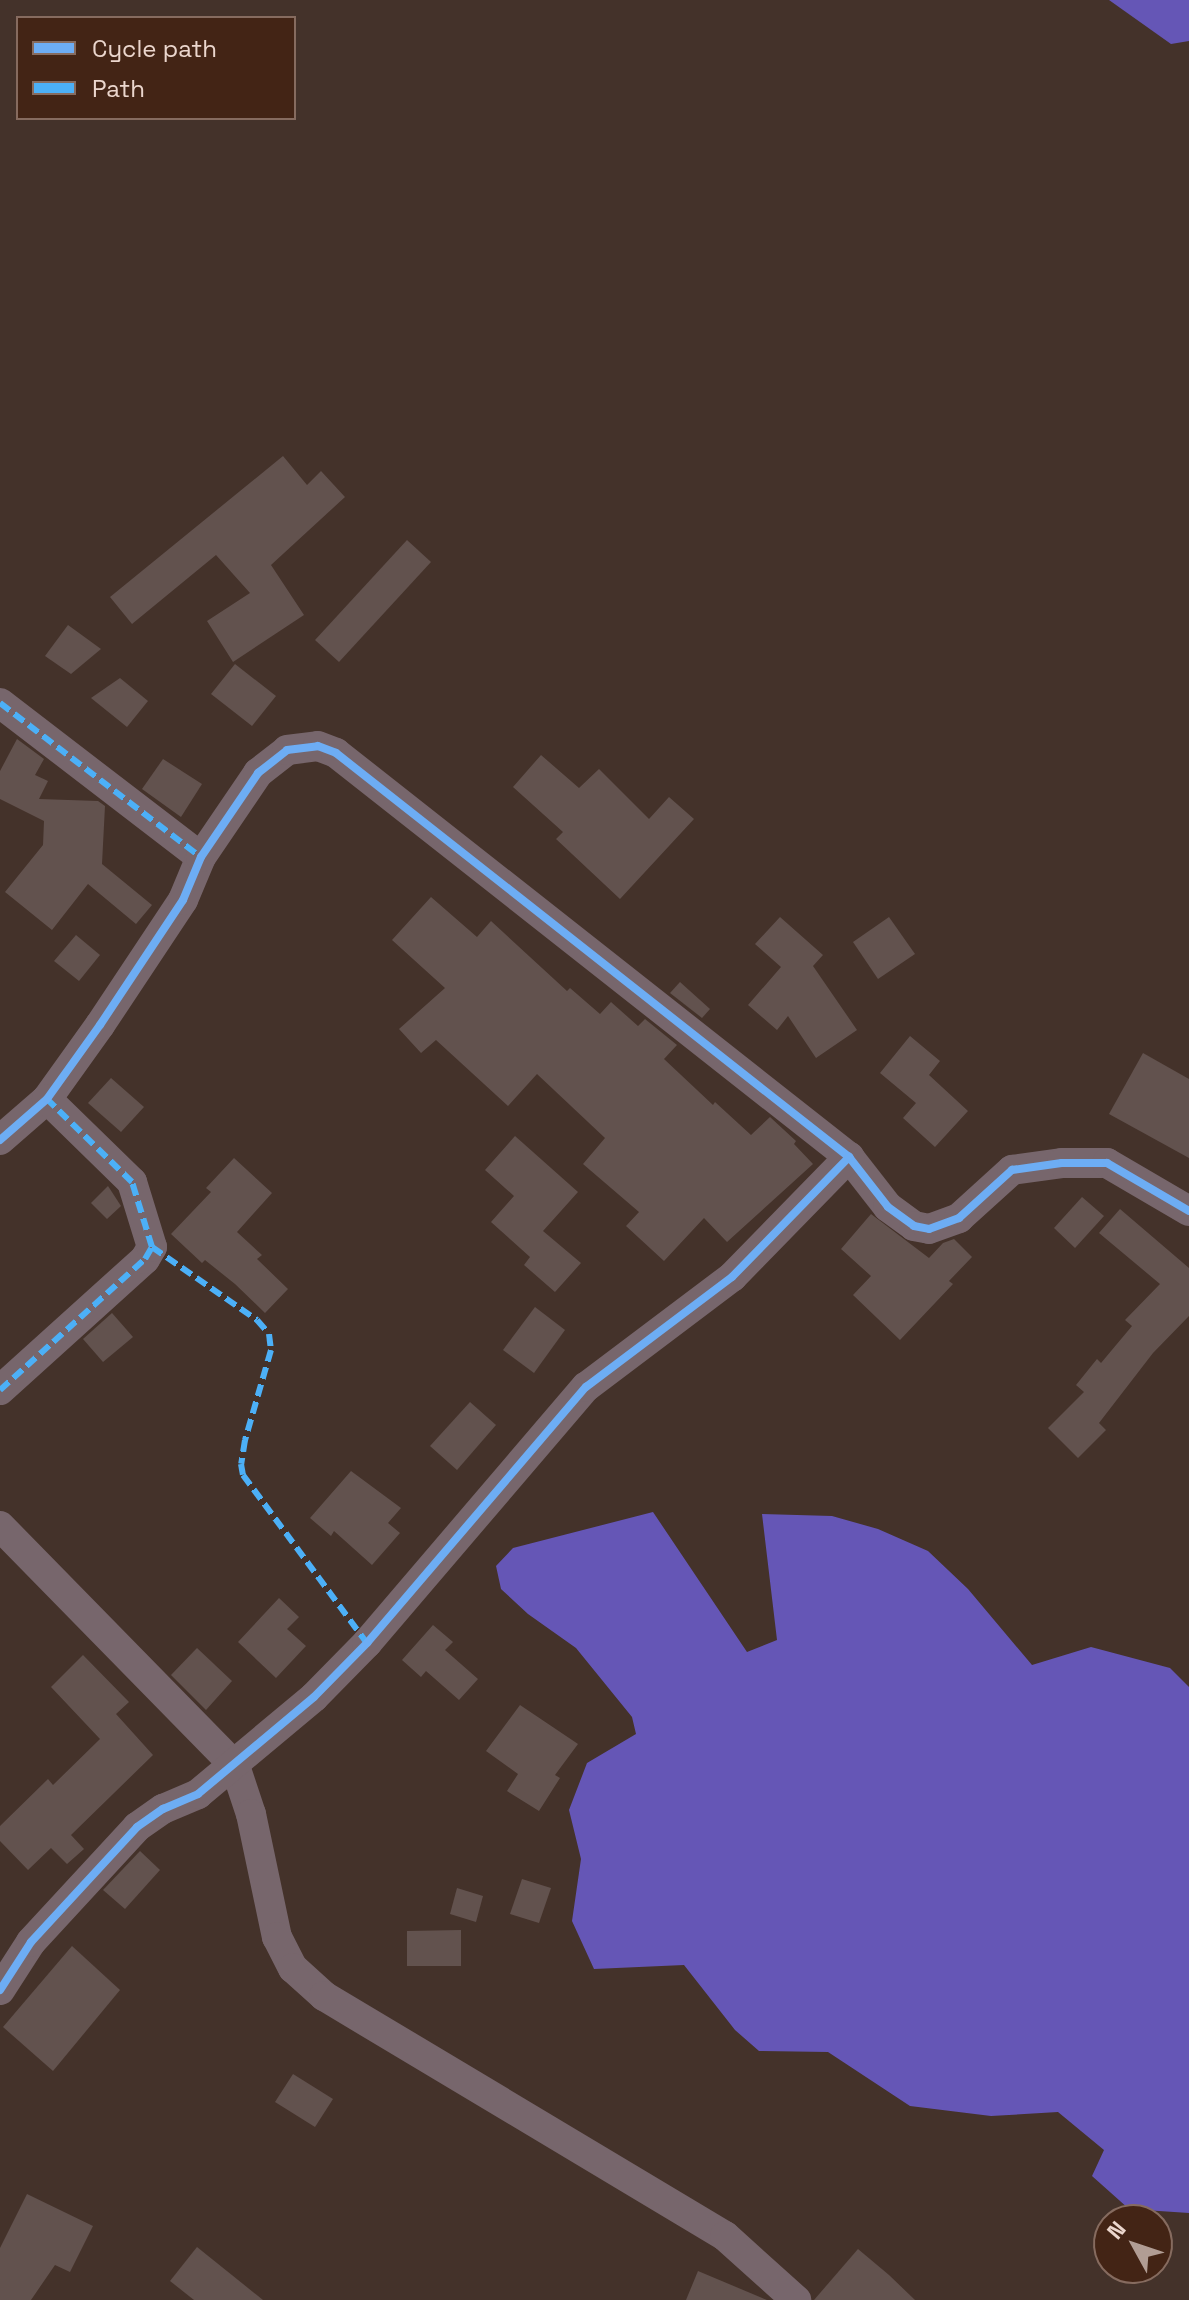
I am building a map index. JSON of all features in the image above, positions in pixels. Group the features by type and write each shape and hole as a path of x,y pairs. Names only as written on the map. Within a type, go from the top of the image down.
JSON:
{"street":[{"path":"0,703 201,857"},
{"path":"0,1140 47,1099 175,912 201,857 258,773 272,759 304,746 318,746 336,753 849,1157 888,1207 914,1226 929,1229 959,1218 1012,1170 1062,1163 1107,1163 1189,1211"},
{"path":"0,1390 145,1259 152,1247 132,1182 47,1099"},
{"path":"0,1990 31,1942 137,1827 163,1809 198,1794 314,1697 367,1643 586,1387 732,1277 849,1157"},
{"path":"0,1526 235,1766 251,1814 277,1937 293,1968 324,1996 725,2236 796,2300"}],"shaded area":[{"path":"1109,0 1189,0 1189,41 1171,44"},
{"path":"653,1512 747,1652 777,1640 762,1514 832,1516 878,1529 928,1551 968,1589 1032,1665 1091,1647 1170,1668 1189,1687 1189,2213 1173,2212 1173,2204 1123,2204 1092,2176 1104,2150 1058,2112 991,2116 910,2106 828,2052 759,2051 735,2030 684,1965 594,1969 572,1921 581,1859 569,1810 587,1763 636,1734 632,1717 576,1648 528,1614 501,1589 496,1566 513,1548"}],"building":[{"path":"283,456 307,485 321,471 345,497 271,565 304,615 233,662 207,621 250,593 216,555 132,624 110,597"},
{"path":"407,540 431,562 339,662 315,640"},
{"path":"68,625 101,649 71,674 45,656"},
{"path":"235,664 276,696 252,726 211,694"},
{"path":"120,678 148,701 127,727 91,698"},
{"path":"17,739 44,759 35,775 48,781 39,799 98,801 105,806 102,864 152,905 136,924 88,884 52,930 5,892 43,845 44,821 0,799 0,771"},
{"path":"541,755 579,788 599,769 649,819 669,797 694,819 620,899 556,839 563,832 513,787"},
{"path":"163,759 202,784 181,817 142,789"},
{"path":"431,897 477,937 491,921 567,991 570,988 600,1014 611,1002 638,1026 645,1019 677,1045 664,1059 713,1105 715,1102 751,1135 770,1117 796,1141 794,1144 813,1164 727,1242 704,1218 664,1261 626,1226 639,1212 583,1164 605,1138 537,1074 508,1106 436,1040 421,1053 399,1029 445,988 392,940"},
{"path":"780,917 823,955 813,966 857,1030 816,1058 788,1016 777,1030 748,1005 781,967 755,944"},
{"path":"889,917 915,954 878,979 853,942"},
{"path":"76,935 100,955 79,981 54,961"},
{"path":"680,982 710,1009 702,1018 670,993"},
{"path":"910,1036 940,1061 929,1075 968,1111 935,1147 903,1118 916,1103 880,1073"},
{"path":"1143,1053 1189,1079 1189,1158 1109,1114"},
{"path":"111,1078 144,1107 121,1132 88,1103"},
{"path":"515,1136 578,1192 543,1231 581,1263 555,1292 524,1265 530,1257 491,1222 514,1196 485,1170"},
{"path":"234,1158 272,1193 237,1232 262,1255 257,1259 288,1289 265,1313 235,1284 205,1260 202,1263 171,1234 211,1192 206,1188"},
{"path":"108,1186 121,1206 107,1219 91,1203"},
{"path":"1082,1197 1104,1216 1075,1248 1054,1228"},
{"path":"1120,1209 1189,1268 1189,1316 1153,1353 1099,1423 1106,1430 1078,1458 1048,1428 1084,1392 1076,1385 1097,1359 1101,1363 1132,1326 1125,1320 1160,1284 1099,1233"},
{"path":"871,1214 929,1258 943,1243 954,1239 972,1257 949,1281 953,1284 900,1340 853,1295 871,1276 841,1249"},
{"path":"535,1307 565,1330 534,1373 503,1350"},
{"path":"112,1313 133,1337 103,1362 83,1339"},
{"path":"470,1402 496,1425 457,1470 430,1446"},
{"path":"351,1471 401,1508 388,1523 400,1533 372,1565 334,1531 331,1536 310,1518"},
{"path":"279,1598 299,1617 287,1629 306,1646 276,1678 238,1642"},
{"path":"433,1625 453,1642 445,1650 478,1679 459,1700 426,1671 421,1677 402,1660"},
{"path":"197,1648 232,1681 206,1710 171,1675"},
{"path":"83,1655 129,1702 116,1714 153,1755 71,1835 84,1849 67,1864 51,1848 28,1870 0,1841 0,1826 48,1779 53,1785 100,1739 51,1687"},
{"path":"520,1705 578,1744 555,1775 560,1778 539,1811 507,1791 518,1774 486,1751"},
{"path":"140,1851 160,1870 125,1909 103,1890"},
{"path":"522,1879 551,1888 539,1923 510,1914"},
{"path":"457,1888 483,1896 476,1922 450,1914"},
{"path":"461,1930 461,1966 407,1966 407,1931"},
{"path":"72,1946 120,1990 53,2071 3,2027"},
{"path":"293,2074 333,2099 315,2127 275,2102"},
{"path":"27,2194 93,2226 70,2272 55,2265 31,2300 0,2300 0,2248"},
{"path":"197,2247 263,2300 194,2300 170,2281"},
{"path":"858,2249 889,2275 915,2300 814,2300"},
{"path":"698,2271 767,2300 686,2300"}],"marked path":[{"path":"0,703 201,857"},
{"path":"0,1390 145,1259 152,1247 132,1182 47,1099"},
{"path":"152,1247 257,1320 269,1334 271,1350 245,1440 241,1464 243,1475 367,1643"}],"cycle path":[{"path":"0,1140 47,1099 100,1025 183,900 201,857 258,773 287,750 318,746 336,753 849,1157 888,1207 914,1226 929,1229 959,1218 1012,1170 1062,1163 1107,1163 1189,1211"},
{"path":"0,1990 31,1942 137,1827 163,1809 198,1794 314,1697 367,1643 586,1387 732,1277 849,1157"}]}
